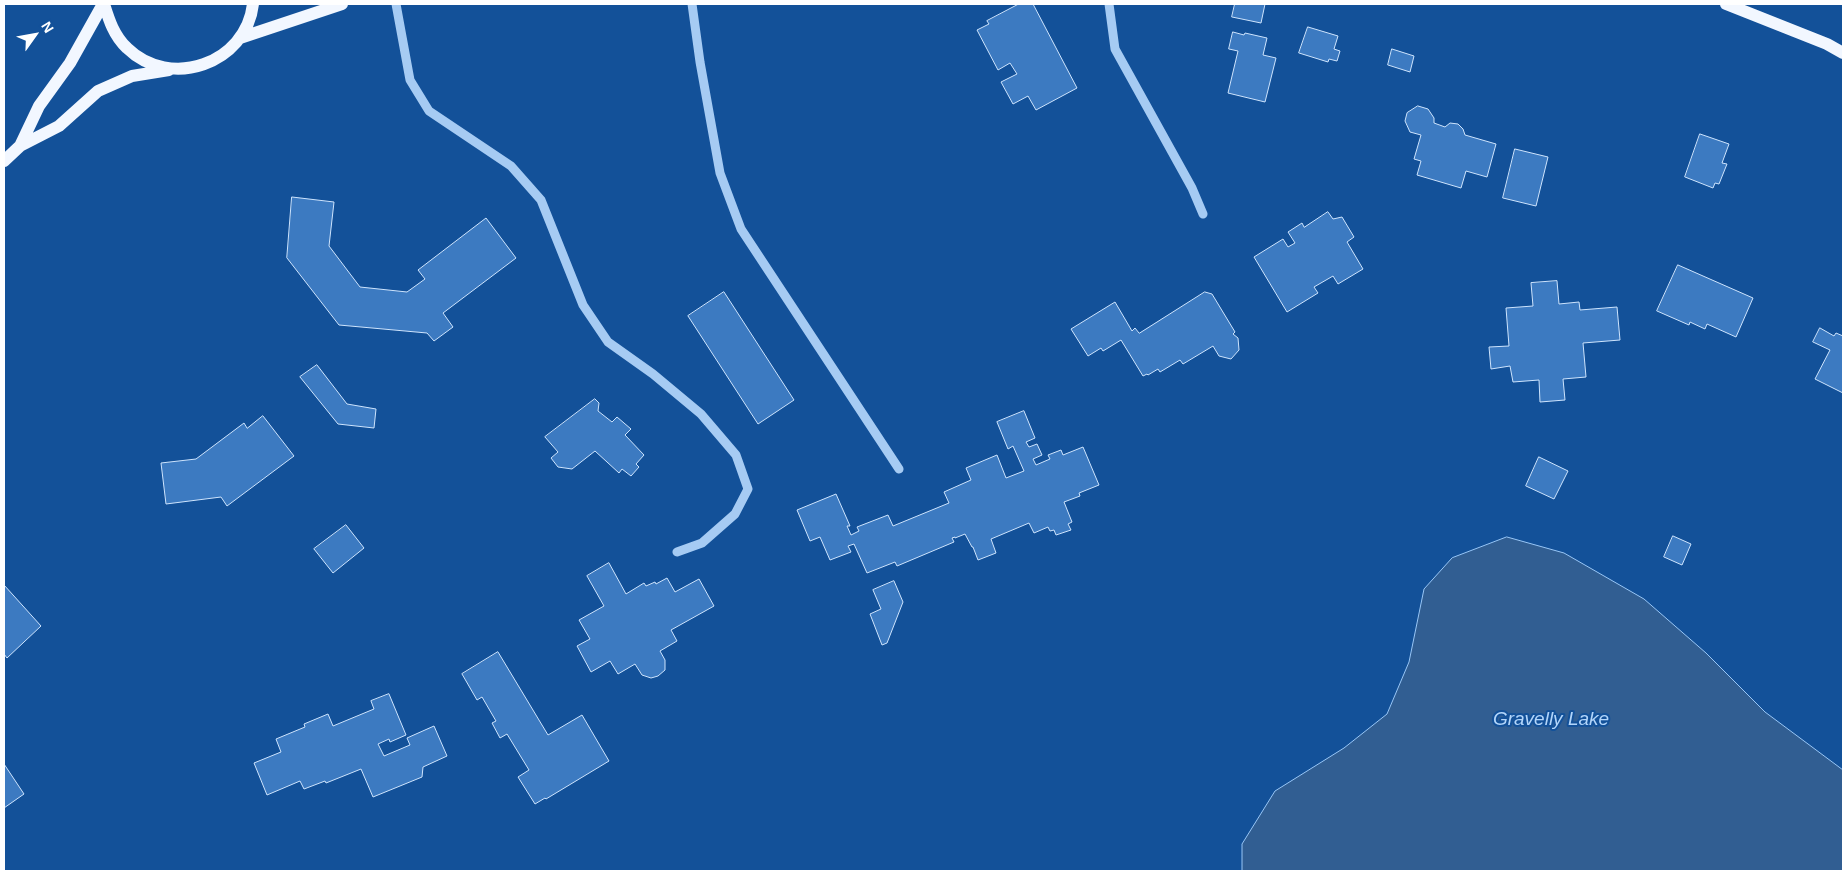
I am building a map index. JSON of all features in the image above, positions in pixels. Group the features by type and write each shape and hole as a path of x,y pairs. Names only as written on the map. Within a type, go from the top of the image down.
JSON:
{"main road":[{"path":"103,4 111,27 127,48 148,62 173,69"},
{"path":"20,146 39,106 70,63 103,4"},
{"path":"4,161 20,146 59,126 98,91 132,76 199,66 222,56 240,38 252,15 253,4"},
{"path":"240,38 342,4"},
{"path":"1726,4 1827,44 1843,53"}],"lane":[{"path":"396,4 410,80 429,111 511,166 541,200 583,305 608,342 653,374 701,414 736,454 748,489 735,514 702,543 677,552"},
{"path":"692,4 700,62 720,173 741,228 899,470"},
{"path":"1109,4 1115,50 1192,188 1203,214"}],"water":[{"name":"Gravelly Lake","path":"1507,537 1564,553 1644,599 1706,653 1765,712 1843,770 1843,871 1242,871 1242,844 1275,791 1344,748 1387,714 1409,662 1424,589 1452,558"}],"building":[{"path":"1019,4 1033,4 1077,88 1036,110 1028,96 1013,104 1001,82 1017,74 1010,63 998,70 977,30 989,24 987,21"},
{"path":"1235,4 1265,4 1261,23 1232,17"},
{"path":"1308,27 1338,36 1334,49 1340,51 1337,61 1329,59 1328,62 1299,53"},
{"path":"1233,32 1267,38 1263,55 1276,58 1265,102 1228,93 1238,51 1229,49"},
{"path":"1392,49 1414,56 1410,72 1388,65"},
{"path":"1418,106 1428,109 1434,118 1434,123 1445,127 1450,123 1458,124 1463,129 1465,135 1496,144 1487,177 1466,171 1461,188 1417,175 1421,161 1414,159 1421,135 1410,132 1405,121 1407,113"},
{"path":"1700,134 1729,144 1722,163 1727,164 1719,184 1715,183 1713,188 1685,177"},
{"path":"1515,149 1548,157 1536,206 1503,198"},
{"path":"292,197 334,202 329,246 360,287 407,292 425,279 418,270 486,218 516,258 443,313 453,327 434,341 427,333 339,325 287,258"},
{"path":"1328,212 1333,219 1342,217 1354,237 1347,242 1363,269 1338,284 1333,276 1314,287 1318,293 1287,312 1254,257 1283,239 1288,247 1295,243 1288,232 1302,223 1304,227"},
{"path":"1678,265 1753,298 1736,337 1707,324 1705,329 1690,322 1689,325 1657,311"},
{"path":"1557,281 1559,304 1579,302 1580,310 1617,307 1620,340 1583,343 1586,377 1563,379 1565,400 1540,402 1539,380 1513,382 1510,366 1491,369 1489,347 1509,346 1506,308 1533,306 1531,283"},
{"path":"724,292 794,400 758,424 688,316"},
{"path":"1205,292 1212,294 1235,332 1233,334 1238,338 1239,350 1231,359 1219,356 1213,346 1183,364 1180,360 1160,372 1158,369 1143,376 1121,340 1103,351 1101,348 1088,356 1071,329 1115,302 1132,331 1135,328 1139,333"},
{"path":"1820,328 1834,336 1836,333 1843,336 1843,393 1815,379 1830,350 1813,342"},
{"path":"317,365 347,404 376,409 374,428 338,424 300,377"},
{"path":"595,399 599,403 598,411 612,422 617,417 631,429 625,435 644,455 636,464 639,467 631,476 622,469 619,473 595,451 572,469 558,467 551,458 558,452 545,437"},
{"path":"1024,411 1035,438 1026,442 1029,447 1037,444 1042,455 1033,459 1036,465 1050,459 1048,455 1061,450 1063,455 1083,447 1099,485 1079,493 1080,496 1064,502 1072,522 1068,524 1071,530 1056,535 1054,530 1050,531 1048,527 1034,533 1029,523 991,539 996,553 978,560 965,534 952,538 954,542 897,566 895,562 867,573 854,544 848,546 851,552 830,560 820,537 810,541 797,510 836,494 850,526 847,526 851,535 859,531 857,527 888,515 893,526 949,503 944,492 971,480 966,468 997,455 1006,478 1024,471 1013,446 1008,449 997,422"},
{"path":"263,416 294,456 227,506 221,497 166,504 161,463 196,459 244,423 247,428"},
{"path":"1539,457 1568,471 1554,499 1526,486"},
{"path":"346,525 364,548 333,573 314,549"},
{"path":"1673,536 1691,544 1682,565 1664,557"},
{"path":"609,563 626,594 644,583 646,586 655,582 656,584 667,578 675,592 699,579 714,606 671,630 677,641 660,651 665,660 665,670 658,676 651,678 642,675 635,664 618,674 610,661 591,672 577,646 590,639 579,620 604,606 587,576"},
{"path":"894,581 903,602 887,643 882,645 870,614 881,609 873,590"},
{"path":"4,585 41,626 7,658 4,654"},
{"path":"498,652 548,735 582,715 609,761 535,804 518,777 529,770 507,734 500,738 492,723 496,721 482,697 477,700 462,674"},
{"path":"389,694 406,735 390,742 389,739 378,744 384,756 410,745 407,738 434,726 447,756 423,767 422,777 373,797 361,769 326,783 325,781 304,789 300,781 267,795 254,763 281,752 276,739 305,727 304,724 328,714 333,726 374,709 371,701"},
{"path":"4,764 24,794 4,808"}]}
